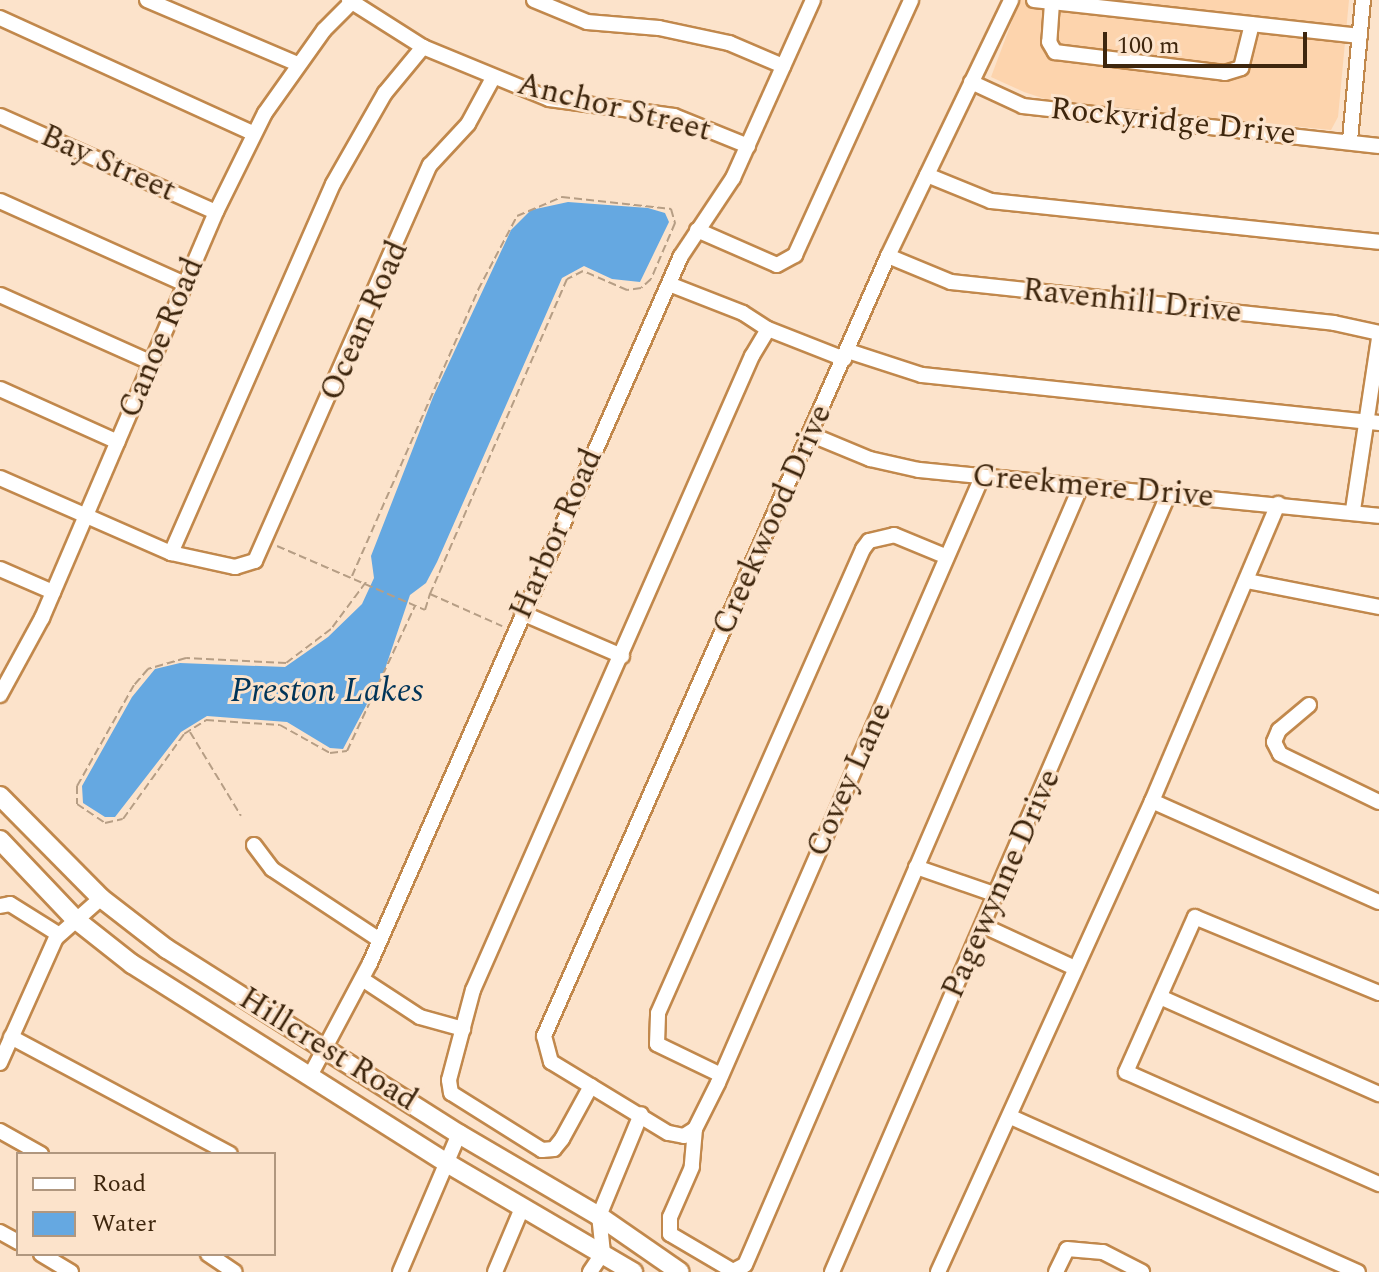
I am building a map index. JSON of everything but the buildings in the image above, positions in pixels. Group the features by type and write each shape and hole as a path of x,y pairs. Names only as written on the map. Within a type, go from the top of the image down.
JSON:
{"main road":[{"name":"Hillcrest Road","path":"0,796 101,898 167,949 327,1047 459,1134 599,1216 680,1272"},
{"name":"Hillcrest Road","path":"0,840 75,919 153,978 522,1208 596,1263 633,1272"}],"street":[{"path":"147,0 298,64"},
{"path":"534,0 587,22 659,28 729,43 783,66"},
{"name":"Harbor Road","path":"311,1074 362,979 669,284 697,230 748,146 813,0"},
{"path":"697,230 777,265 795,255 911,0"},
{"name":"Creekwood Drive","path":"591,1086 551,1062 544,1043 548,1021 812,435 888,256 1011,0"},
{"path":"1034,0 1360,36"},
{"path":"1350,140 1363,0"},
{"name":"Canoe Road","path":"3,685 53,592 216,212 254,134 298,64 352,1"},
{"name":"Anchor Street","path":"352,1 423,47 493,78 569,104 674,116 748,146"},
{"path":"1052,3 1049,42 1055,52 1225,73 1241,68 1252,24"},
{"path":"0,18 254,134"},
{"path":"0,478 171,553 333,184 385,93 423,47"},
{"name":"Ocean Road","path":"171,553 243,566 255,561 267,542 430,165 468,124 493,78"},
{"name":"Rockyridge Drive","path":"971,82 1023,106 1350,140 1379,146"},
{"name":"Bay Street","path":"0,116 216,212"},
{"path":"927,175 991,201 1379,242"},
{"path":"0,201 185,284"},
{"name":"Ravenhill Drive","path":"888,256 951,282 1334,323 1379,336"},
{"path":"669,284 743,313 768,329 846,355 922,375 1373,422"},
{"path":"0,295 152,363"},
{"path":"768,329 473,990 449,1080 451,1093 524,1142 554,1149 591,1086 676,1136 695,1129 692,1167 670,1217 670,1234 733,1271 745,1265 1081,486"},
{"path":"1353,510 1373,422 1379,336"},
{"path":"0,389 118,442"},
{"name":"Creekmere Drive","path":"812,435 891,466 1168,495 1353,510 1379,516"},
{"name":"Covey Lane","path":"695,1129 720,1079 982,477"},
{"name":"Pagewynne Drive","path":"832,1272 1168,495"},
{"path":"938,1272 1152,801 1278,504"},
{"path":"720,1079 657,1044 658,1013 863,549 869,541 894,535 947,557"},
{"path":"0,569 53,592"},
{"path":"1247,581 1379,607"},
{"path":"522,613 622,656"},
{"path":"1309,705 1279,730 1274,742 1280,754 1379,802"},
{"path":"1152,801 1379,902"},
{"path":"254,845 272,869 378,939"},
{"path":"916,867 997,895"},
{"path":"0,1063 58,934 101,898"},
{"path":"0,906 10,904 58,934"},
{"path":"1379,993 1195,917 1126,1072 1379,1184"},
{"path":"984,926 1075,968"},
{"path":"362,979 420,1017 463,1029"},
{"path":"1160,997 1379,1094"},
{"path":"11,1037 226,1152"},
{"path":"596,1263 599,1216 641,1114"},
{"path":"1011,1117 1358,1272"},
{"path":"0,1131 37,1152"},
{"path":"400,1272 459,1134"},
{"path":"495,1272 522,1208"},
{"path":"1056,1272 1067,1249 1103,1252 1142,1272"},
{"path":"44,1256 71,1272"},
{"path":"211,1256 235,1272"}],"path":[{"path":"267,542 425,610 567,279 583,271 627,290 641,288 651,279 675,223 671,209 562,197 517,216 478,290 366,555 352,576"},
{"path":"368,583 339,621 286,663 186,658 148,669 134,685 77,786 77,804 105,823 123,819 190,731 206,720 243,720 292,729 330,753 347,751 415,606"},
{"path":"430,594 514,631"},
{"path":"190,731 241,816"}],"shaded area":[{"path":"1020,0 1349,0 1338,117 1331,130 1051,101 1024,92 991,77"}],"water":[{"name":"Preston Lakes","path":"568,202 648,208 665,213 669,222 640,282 612,279 584,266 562,278 437,562 426,583 410,595 384,672 343,749 330,748 287,722 207,716 181,732 115,817 105,817 83,803 82,786 132,697 155,669 180,663 285,667 328,637 362,604 374,578 371,556 433,397 511,230 531,210"}]}
